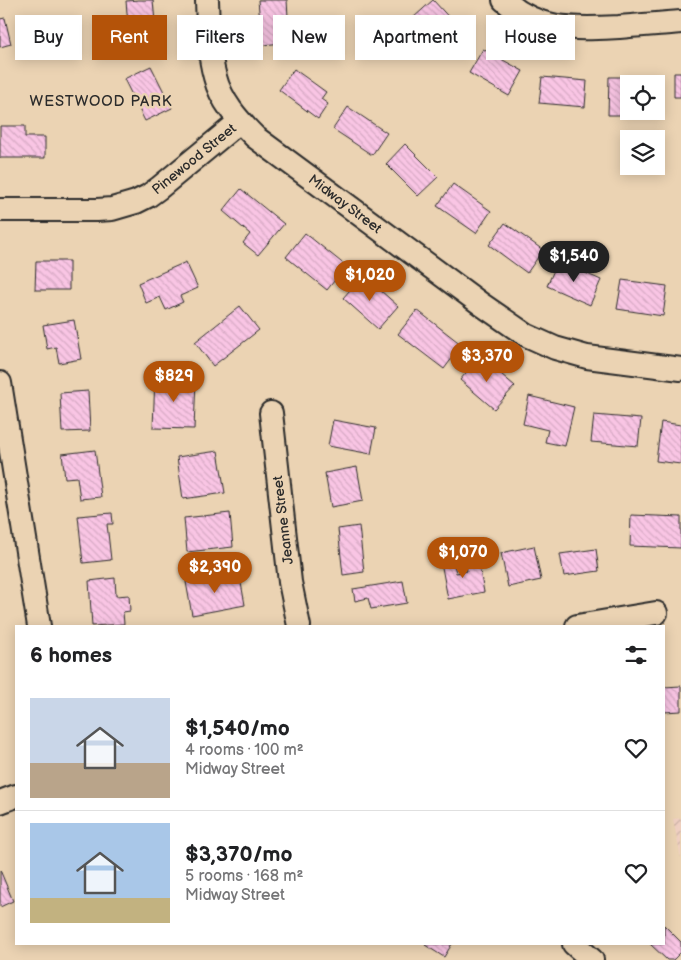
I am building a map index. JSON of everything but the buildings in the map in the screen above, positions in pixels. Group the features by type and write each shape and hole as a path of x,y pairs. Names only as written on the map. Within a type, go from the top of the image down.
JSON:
{"street":[{"name":"Midway Street","path":"207,0 210,44 215,77 225,101 239,122 255,137 480,304 526,335 555,348 587,358 681,369"},
{"path":"504,0 512,8 529,18 547,25 568,28 585,29 681,22"},
{"name":"Pinewood Street","path":"0,210 97,210 136,202 159,188 239,122"},
{"path":"0,383 38,625"},
{"name":"Jeanne Street","path":"271,413 290,582 299,625"},
{"path":"583,625 656,613"},
{"path":"0,802 15,796"},
{"path":"575,945 592,960"}],"shaded area":[{"path":"681,818 681,858 673,819"}],"district":[{"name":"WESTWOOD PARK","path":"101,101"}]}
